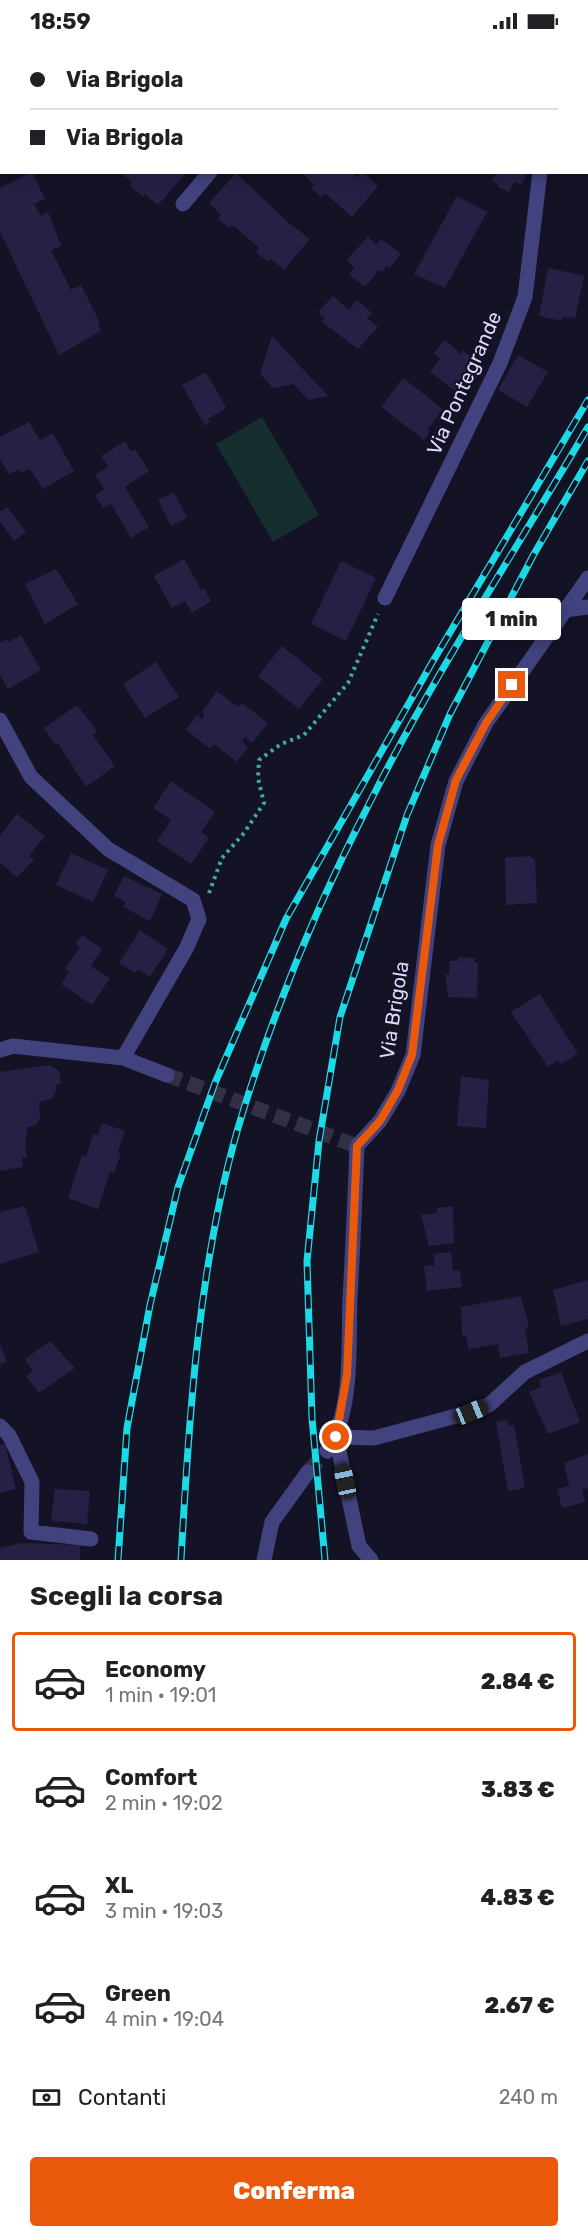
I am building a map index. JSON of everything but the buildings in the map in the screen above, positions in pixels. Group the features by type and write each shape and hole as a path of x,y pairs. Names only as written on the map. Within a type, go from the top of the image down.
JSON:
{"street":[{"path":"183,204 208,174"},
{"name":"Via Pontegrande","path":"385,598 501,363 525,297 540,174"},
{"name":"Via Brigola","path":"327,1451 336,1437 347,1375 357,1146 380,1121 398,1090 412,1055 438,845 456,780 486,723 588,578"},
{"path":"565,610 588,607"},
{"path":"0,720 31,777 108,849 193,900 199,919 187,946 123,1058"},
{"path":"0,1050 13,1046 123,1058 167,1075"},
{"path":"371,1560 358,1546 336,1437 374,1438 471,1412 489,1405 525,1372 588,1341"},
{"path":"0,1426 9,1435 32,1482 31,1532 91,1539"},
{"path":"264,1560 272,1522 308,1472"}],"path":[{"path":"199,919 222,858 244,833 264,803 258,778 259,760 281,744 304,735 348,683 385,598"}],"green space":[{"path":"262,417 319,515 273,542 216,444"}],"tunnel":[{"path":"167,1075 357,1146"},
{"path":"308,1472 327,1451"}],"railway":[{"path":"118,1560 127,1428 150,1305 178,1187 215,1083 286,919 433,661 588,400"},
{"path":"181,1560 192,1397 204,1288 224,1181 238,1128 265,1045 296,963 331,882 394,756 420,708 588,427"},
{"path":"325,1560 312,1418 307,1261 319,1141 340,1017 407,815 450,714 534,554 588,461"}],"route":[{"path":"336,1437 347,1375 357,1146 380,1121 398,1090 412,1055 438,845 456,780 486,723 512,685"}]}
